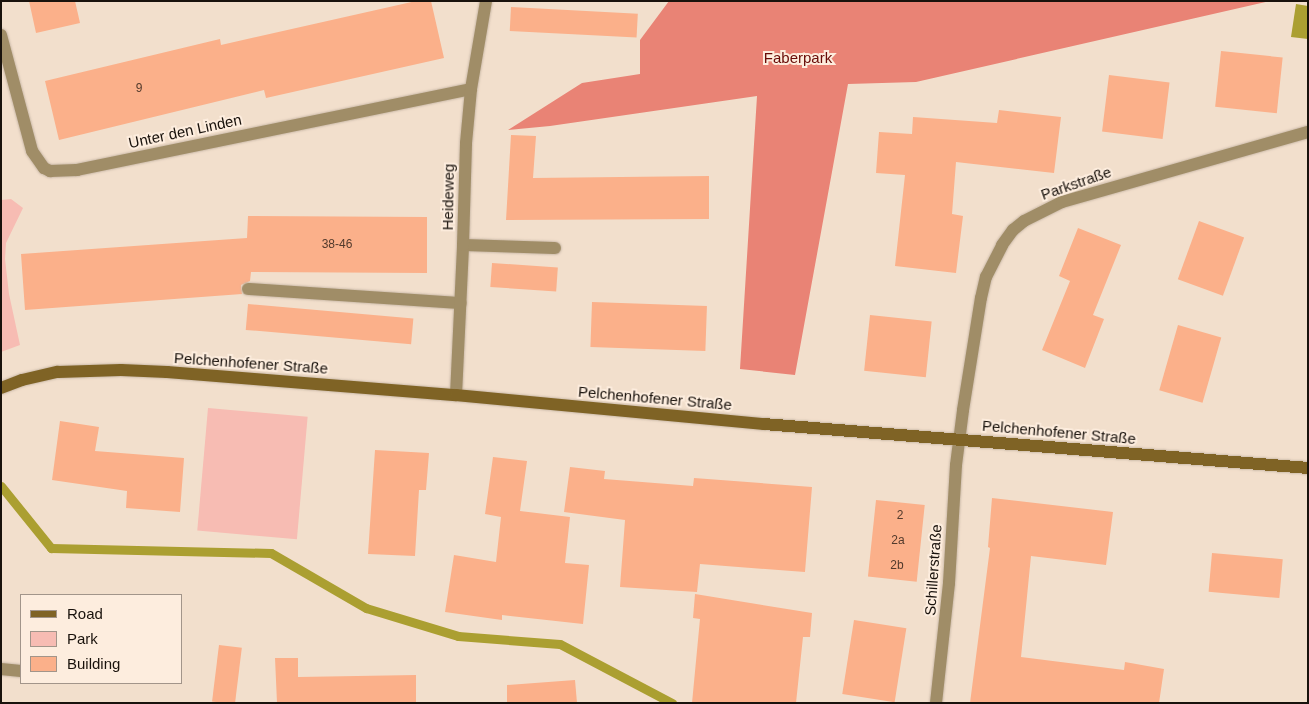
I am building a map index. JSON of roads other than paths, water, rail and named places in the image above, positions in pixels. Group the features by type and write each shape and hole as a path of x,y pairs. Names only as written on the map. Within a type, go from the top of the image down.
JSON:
{"main road":[{"name":"Pelchenhofener Straße","path":"1,388 22,380 58,372 121,370 456,395 764,424 1308,468"}],"street":[{"name":"Heideweg","path":"456,395 464,245 466,144 471,89 486,1"},
{"name":"Unter den Linden","path":"1,35 32,151 44,168 60,172 471,89"},
{"name":"Parkstraße","path":"958,439 986,278 1002,245 1013,230 1042,212 1084,195 1308,132"},
{"path":"464,245 555,248"},
{"path":"248,289 461,303"},
{"name":"Schillerstraße","path":"936,703 949,583 958,439"},
{"path":"1,669 20,671"}],"waterway":[{"path":"1,486 51,548 271,553 366,608 458,636 560,644 672,703"}],"park label":[{"name":"Faberpark","path":"798,58"}]}
